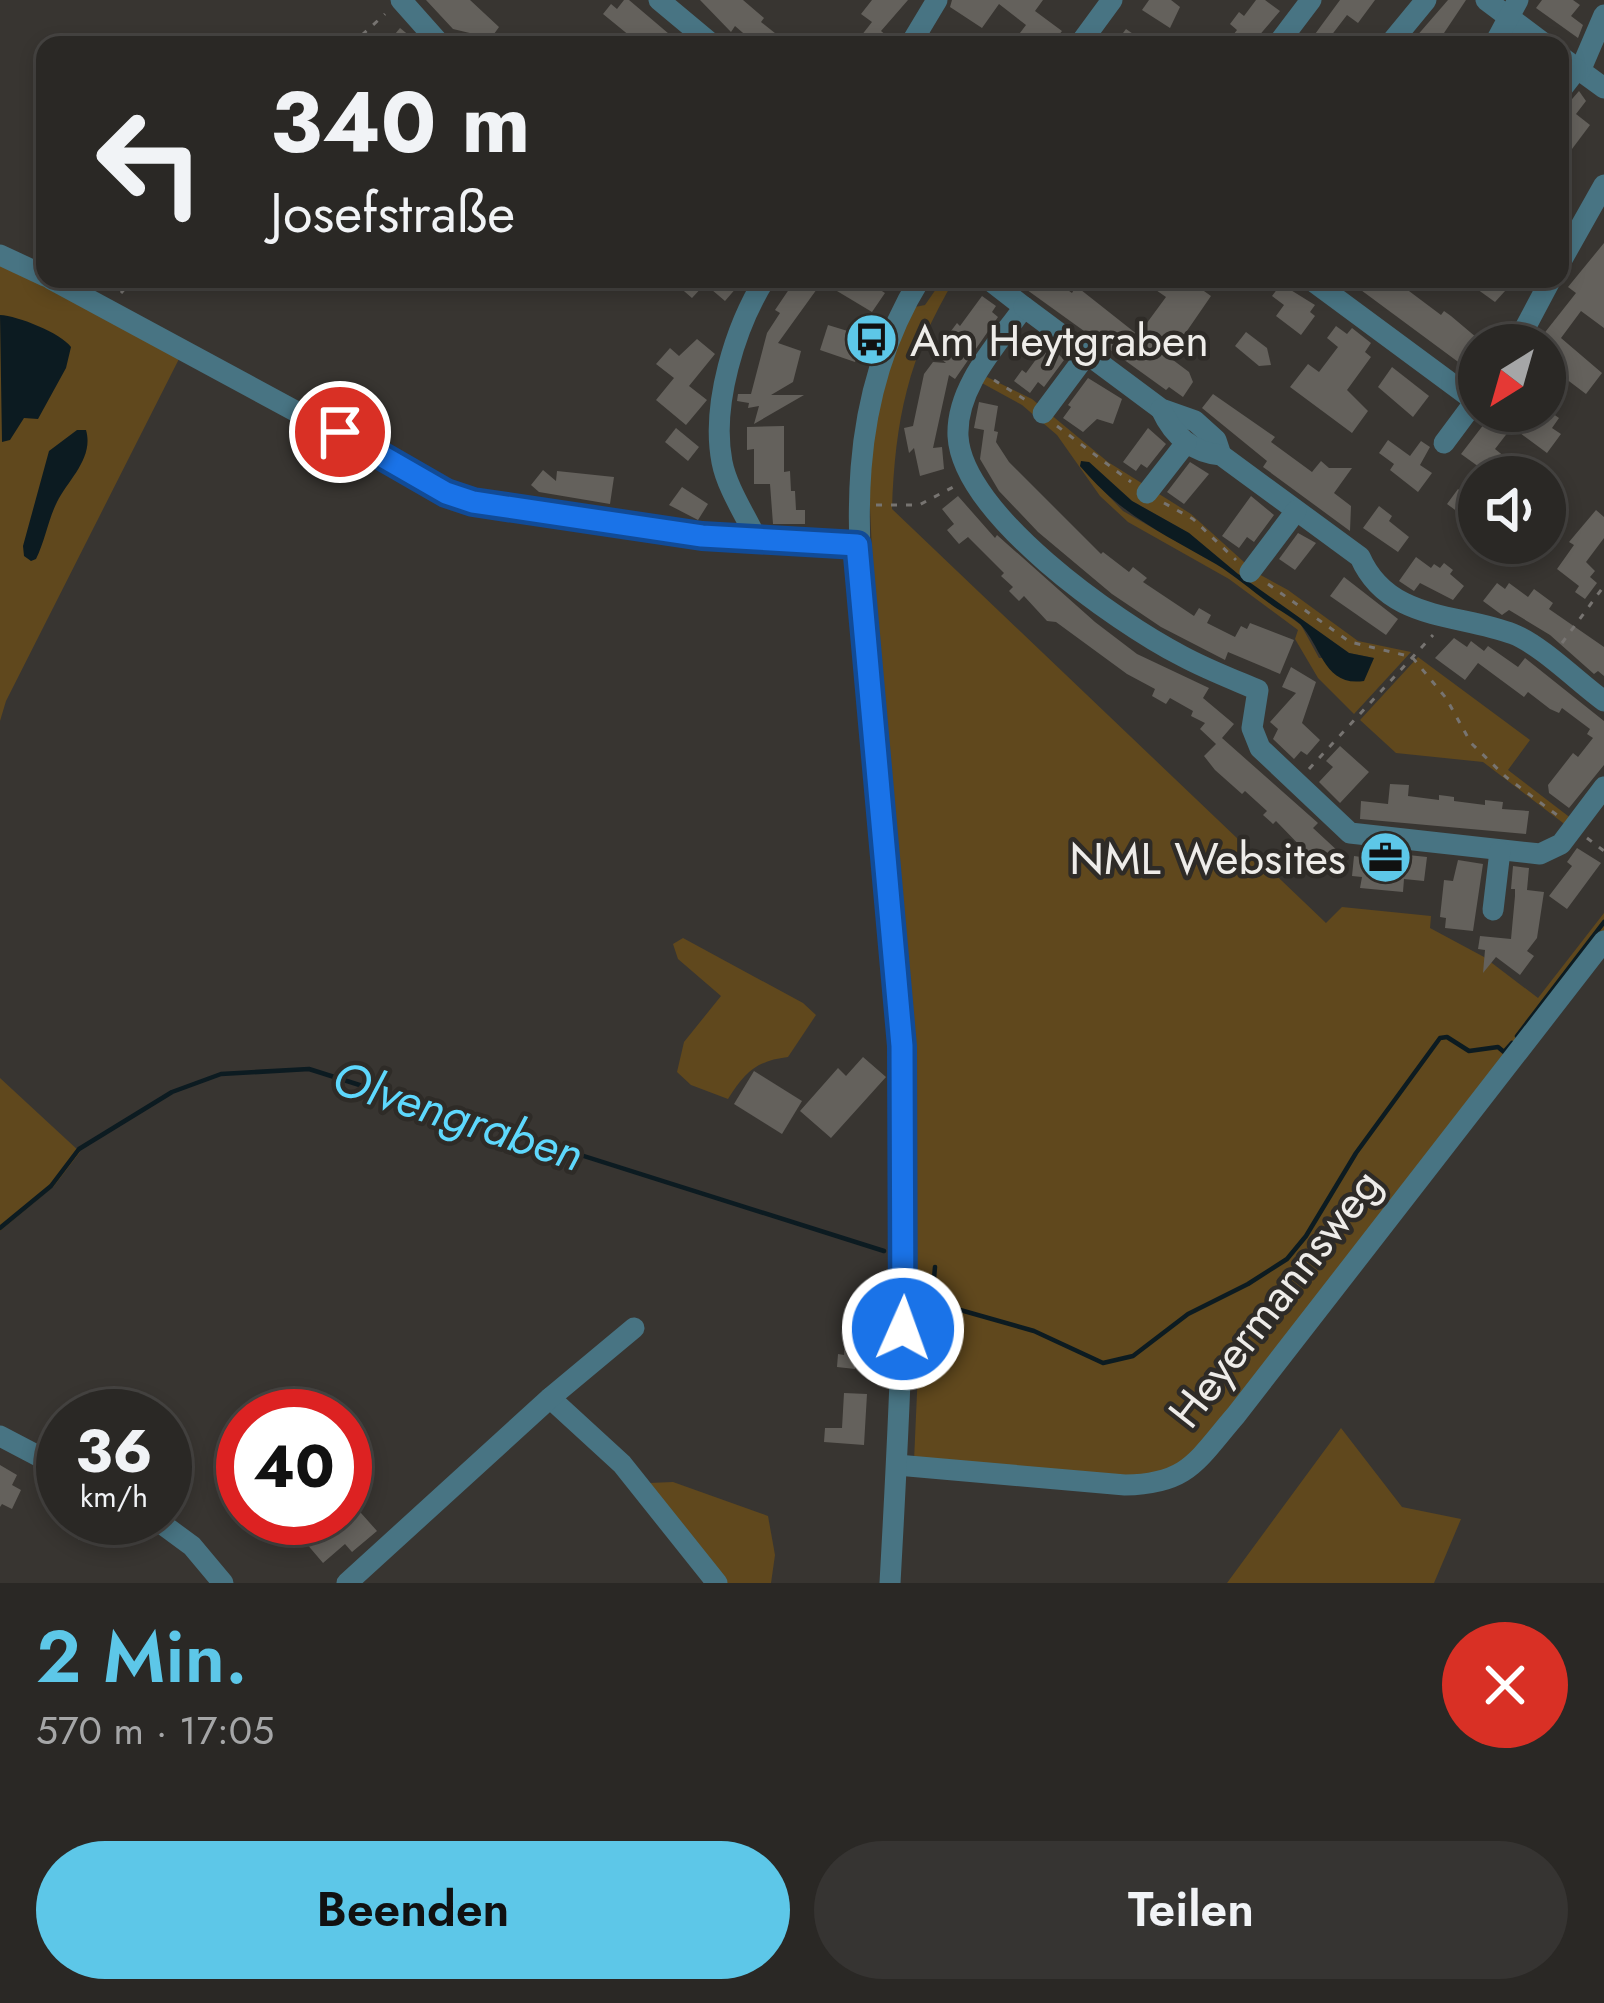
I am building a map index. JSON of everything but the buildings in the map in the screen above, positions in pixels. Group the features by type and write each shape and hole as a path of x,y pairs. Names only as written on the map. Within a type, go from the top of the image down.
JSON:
{"street":[{"path":"400,0 433,36"},
{"path":"658,0 701,36"},
{"path":"915,36 937,0"},
{"path":"1284,36 1311,0"},
{"path":"1389,36 1426,0"},
{"path":"1486,0 1514,9 1538,36"},
{"path":"1084,36 1100,4"},
{"path":"1499,36 1514,9"},
{"path":"1604,15 1572,65 1604,88"},
{"path":"1569,247 1604,185"},
{"path":"0,255 36,272"},
{"path":"68,288 446,493 473,502 757,540 857,545"},
{"path":"757,540 722,461 722,416 730,356 759,288"},
{"path":"890,1583 905,1262 902,1046 856,503 868,404 883,354 916,288"},
{"path":"1000,288 1161,410 1195,422 1216,440 1221,455"},
{"path":"1323,288 1458,384"},
{"path":"1527,324 1546,288"},
{"path":"1024,307 965,394 958,436 970,480 1028,545 1080,589 1179,655 1258,690 1252,728 1260,748 1351,833 1525,855 1552,850 1604,787"},
{"path":"1043,413 1088,354"},
{"path":"1161,410 1170,429 1186,443 1204,453 1221,455 1360,557 1369,576 1413,610 1515,635 1604,701"},
{"path":"1444,443 1458,424"},
{"path":"1148,493 1186,443"},
{"path":"1250,572 1296,511"},
{"path":"1493,910 1500,851"},
{"name":"Heyermannsweg","path":"897,1465 1126,1485 1158,1484 1178,1477 1236,1415 1604,940"},
{"path":"347,1583 634,1328"},
{"path":"550,1398 622,1464 717,1583"},
{"path":"0,1436 36,1455"},
{"path":"191,1545 224,1583"}],"path":[{"path":"361,36 400,0"},
{"path":"108,308 125,288"},
{"path":"976,375 1010,388 1082,448 1193,519 1250,572 1350,642 1412,657 1446,698 1471,743 1506,777 1604,851"},
{"path":"856,503 895,508 919,505 970,480"},
{"path":"1549,660 1604,586"},
{"path":"1295,781 1446,620"}],"shaded area":[{"path":"0,259 36,277 36,288 58,288 183,351 0,721"},
{"path":"937,288 950,288 926,335 907,390 896,447 892,509 1326,923 1342,907 1431,916 1430,928 1484,957 1538,998 1604,913 1604,931 1189,1461 1157,1478 914,1461 920,1325 898,1262 896,1072 870,508 863,487 890,357 915,307 925,305"},
{"path":"0,315 38,326 71,347 66,368 38,419 24,418 10,440 2,442"},
{"path":"987,377 1032,399 1108,462 1191,514 1255,572 1358,641 1411,652 1354,714 1318,678 1295,639 1298,630 1229,579 1128,522 1100,496 1057,435 1022,405 980,382","holes":["1089,462 1132,501 1189,533 1349,653 1374,658 1319,658 1301,625 1221,567 1123,511 1080,466"]},
{"path":"77,430 86,430 84,459 57,502 36,559 31,561 24,556 23,546 49,451"},
{"path":"1081,461 1089,462 1132,501 1189,533 1349,653 1374,658 1364,681 1340,678 1332,672 1300,624 1223,568 1127,510 1095,483"},
{"path":"1418,657 1530,740 1508,770 1572,819 1567,826 1483,762 1396,753 1360,720"},
{"path":"683,938 803,1003 816,1015 788,1057 752,1069 728,1099 691,1085 677,1072 684,1042 721,996 678,959 673,944"},
{"path":"0,1078 80,1152 54,1186 0,1231"},
{"path":"1341,1428 1402,1507 1461,1519 1434,1583 1227,1583"},
{"path":"673,1482 768,1516 775,1555 771,1583 726,1583 649,1483"}],"waterway":[{"name":"Olvengraben","path":"1517,1036 1604,922"},
{"name":"Olvengraben","path":"935,1267 932,1302 1034,1331 1103,1363 1133,1356 1188,1314 1287,1259 1356,1153 1440,1038 1447,1037 1469,1051 1498,1047 1504,1052 1512,1043"},
{"name":"Olvengraben","path":"0,1228 51,1186 79,1149 172,1092 221,1074 309,1069 884,1251"}],"place":[{"name":"Am Heytgraben","path":"871,340"},
{"name":"NML Websites","path":"1385,858"}],"route":[{"path":"340,432 446,493 473,502 702,536 857,545 902,1046 903,1329"}]}
